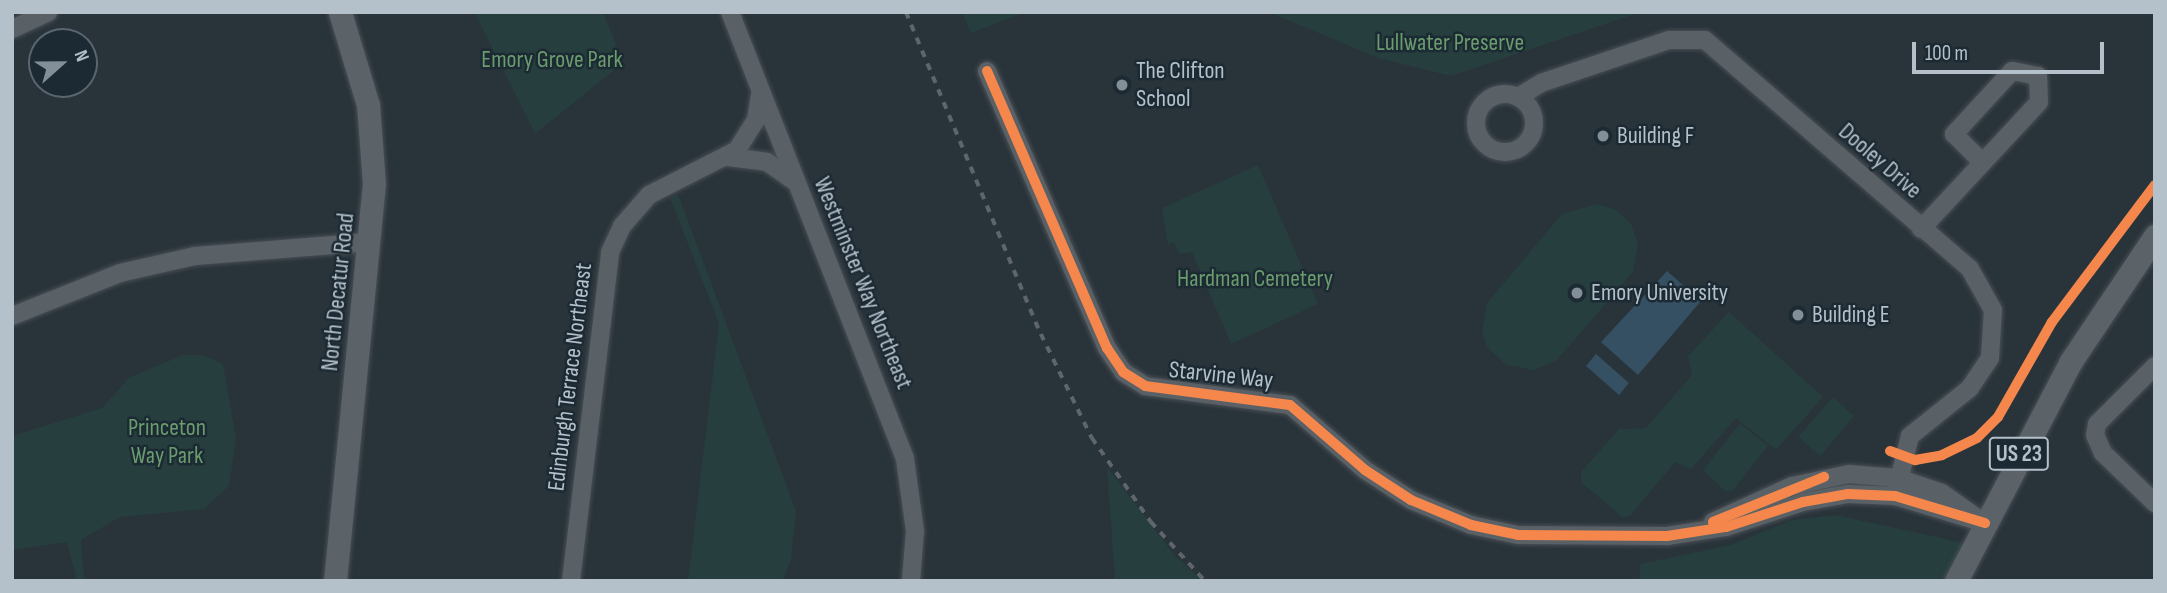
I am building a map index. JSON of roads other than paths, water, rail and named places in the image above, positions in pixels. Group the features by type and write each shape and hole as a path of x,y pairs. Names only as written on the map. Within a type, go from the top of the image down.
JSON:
{"main road":[{"name":"North Decatur Road","path":"335,581 374,184 368,105 340,12"},
{"name":"US 23","path":"1956,581 2071,361 2155,236"},
{"path":"2126,277 2155,263"}],"street":[{"path":"12,29 48,12"},
{"name":"Westminster Way Northeast","path":"730,12 905,459 915,531 911,581"},
{"name":"Dooley Drive","path":"1518,97 1541,83 1669,40 1705,40 1980,282 1993,310 1994,339 1978,380 1910,436 1896,487"},
{"name":"Starvine Way","path":"987,71 1107,348 1136,382 1171,393 1290,405 1395,491 1494,531 1591,539 1694,532 1756,500 1824,477 1957,499 1985,523"},
{"path":"1921,229 2039,102 2038,76 2012,71 1954,134 1982,162"},
{"name":"Edinburgh Terrace Northeast","path":"571,581 610,252 622,226 649,195 728,157 756,120 758,83"},
{"path":"728,157 767,162 796,183"},
{"path":"12,316 120,273 195,256 370,242"},
{"path":"2155,366 2097,424 2095,435 2103,453 2155,503"}],"water":[{"path":"1667,271 1701,301 1638,375 1601,342"},
{"path":"1596,354 1629,383 1619,395 1586,366"}],"railway":[{"path":"906,12 1041,334 1092,438 1151,522 1205,581"}],"place":[{"name":"The Clifton School","path":"1122,85"},
{"name":"Building F","path":"1603,136"},
{"name":"Emory University","path":"1577,293"},
{"name":"Building E","path":"1798,315"}],"park label":[{"name":"Lullwater Preserve","path":"1450,43"},
{"name":"Emory Grove Park","path":"552,60"},
{"name":"Hardman Cemetery","path":"1255,279"},
{"name":"Princeton Way Park","path":"167,442"}]}
